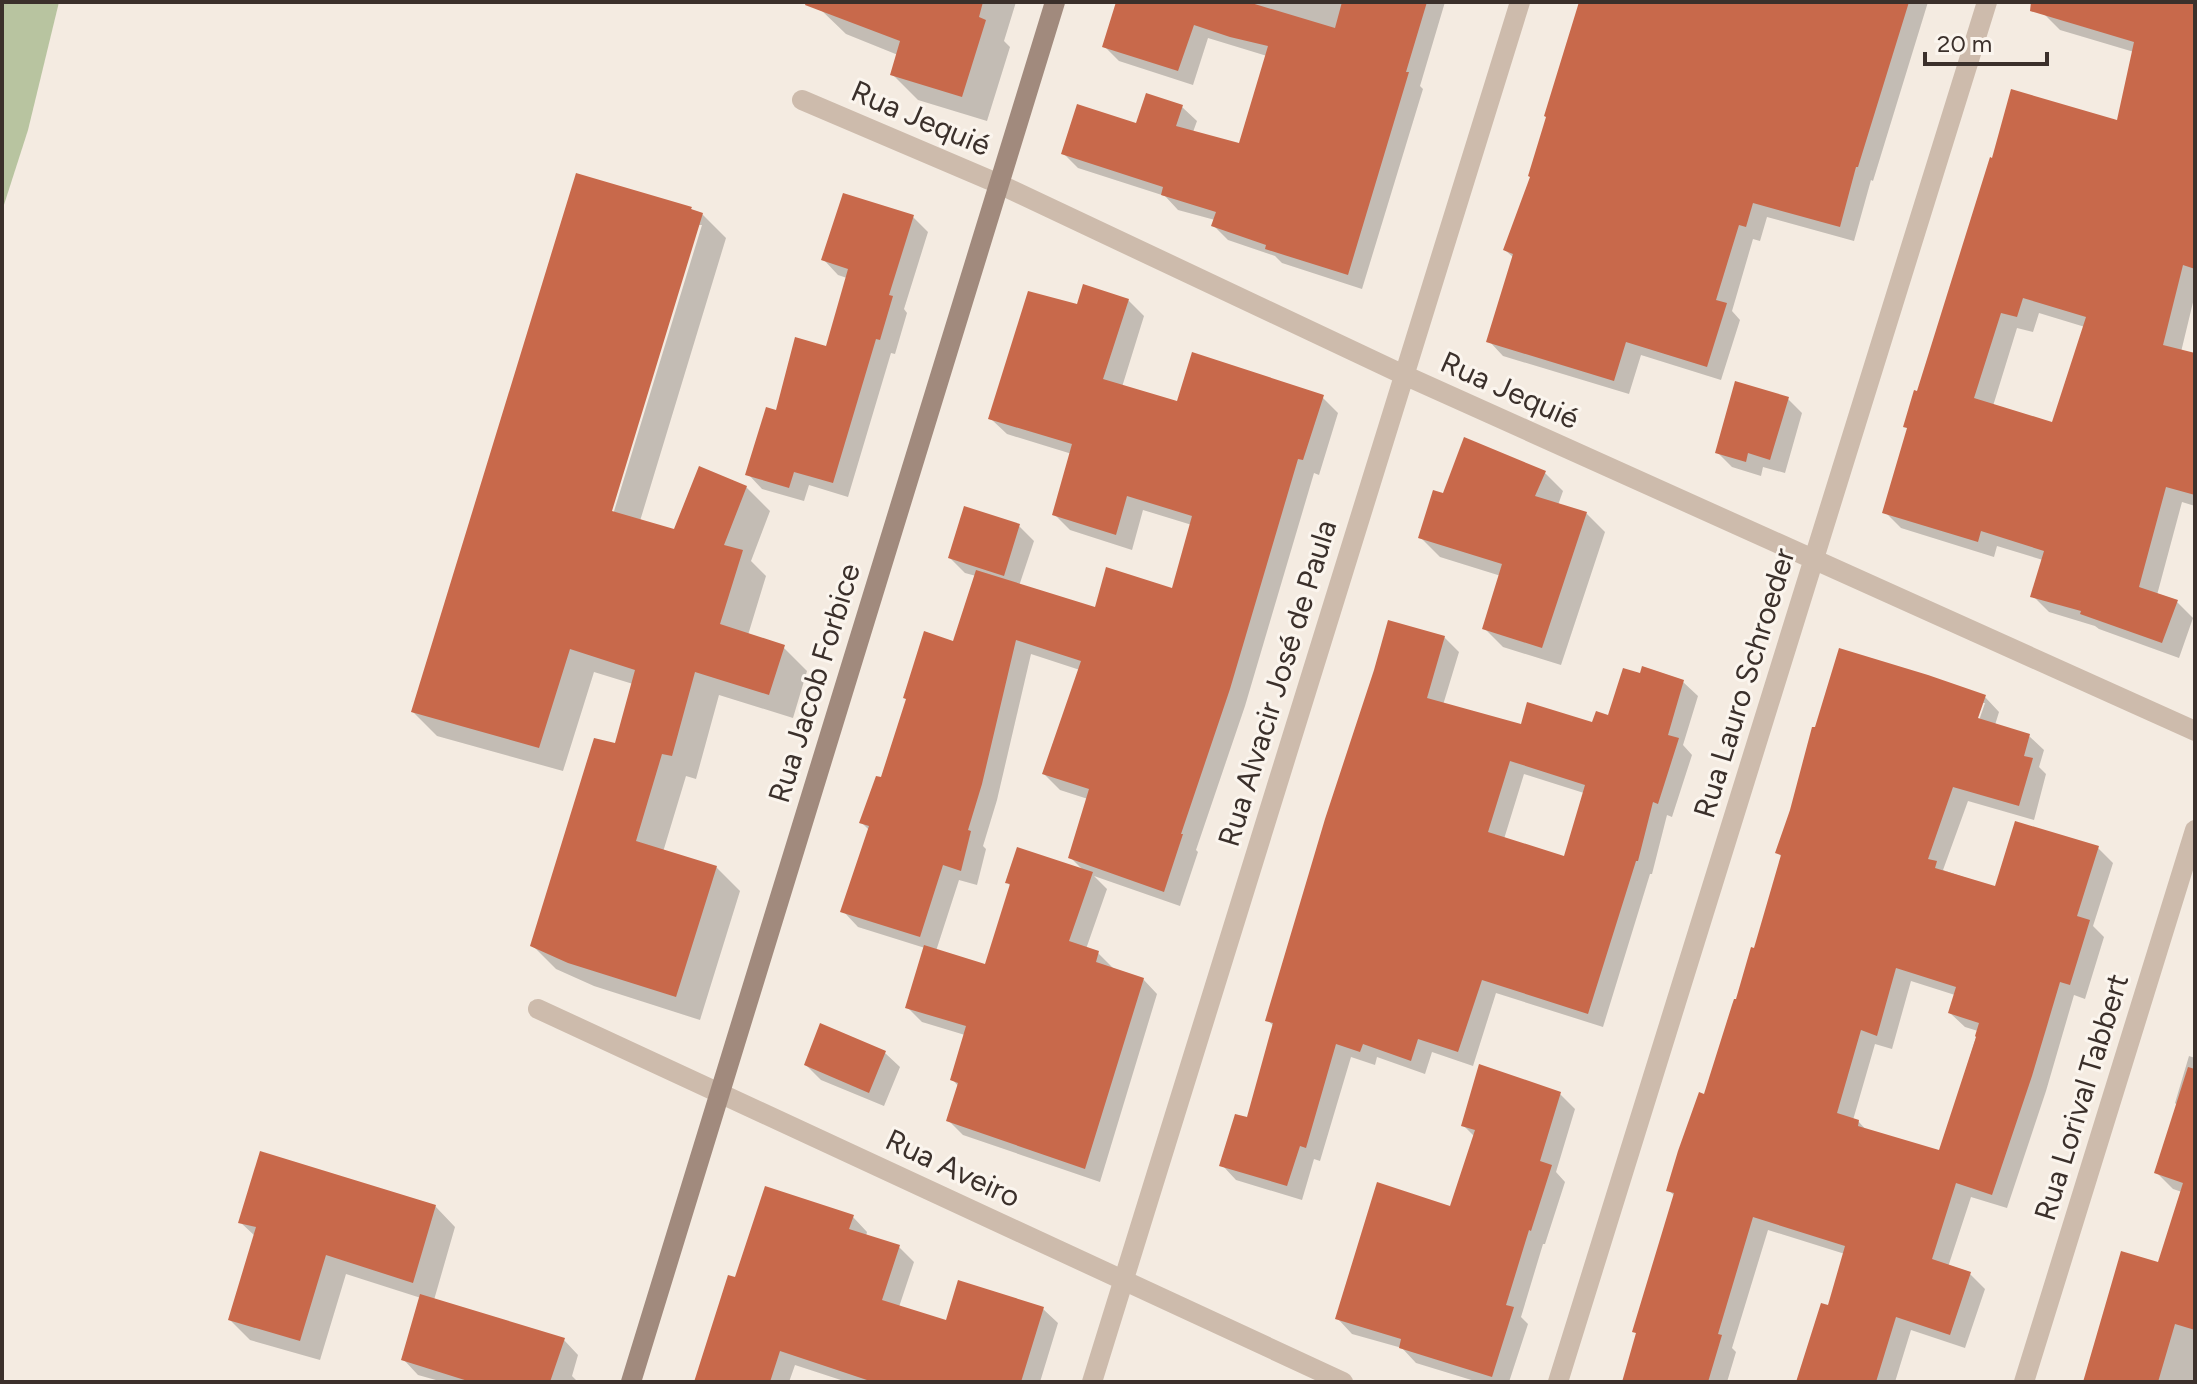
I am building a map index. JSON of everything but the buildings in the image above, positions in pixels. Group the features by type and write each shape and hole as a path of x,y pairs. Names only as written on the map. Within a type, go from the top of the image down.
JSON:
{"street":[{"name":"Rua Jacob Forbice","path":"631,1382 1055,2"},
{"name":"Rua Alvacir José de Paula","path":"1092,1382 1520,2"},
{"name":"Rua Lauro Schroeder","path":"1558,1382 1987,2"},
{"name":"Rua Jequié","path":"802,100 999,184 1404,375 2195,731"},
{"name":"Rua Lorival Tabbert","path":"2024,1382 2195,830"},
{"name":"Rua Aveiro","path":"538,1009 1343,1382"}],"green space":[{"path":"2,2 59,2 28,130 2,211"}]}
